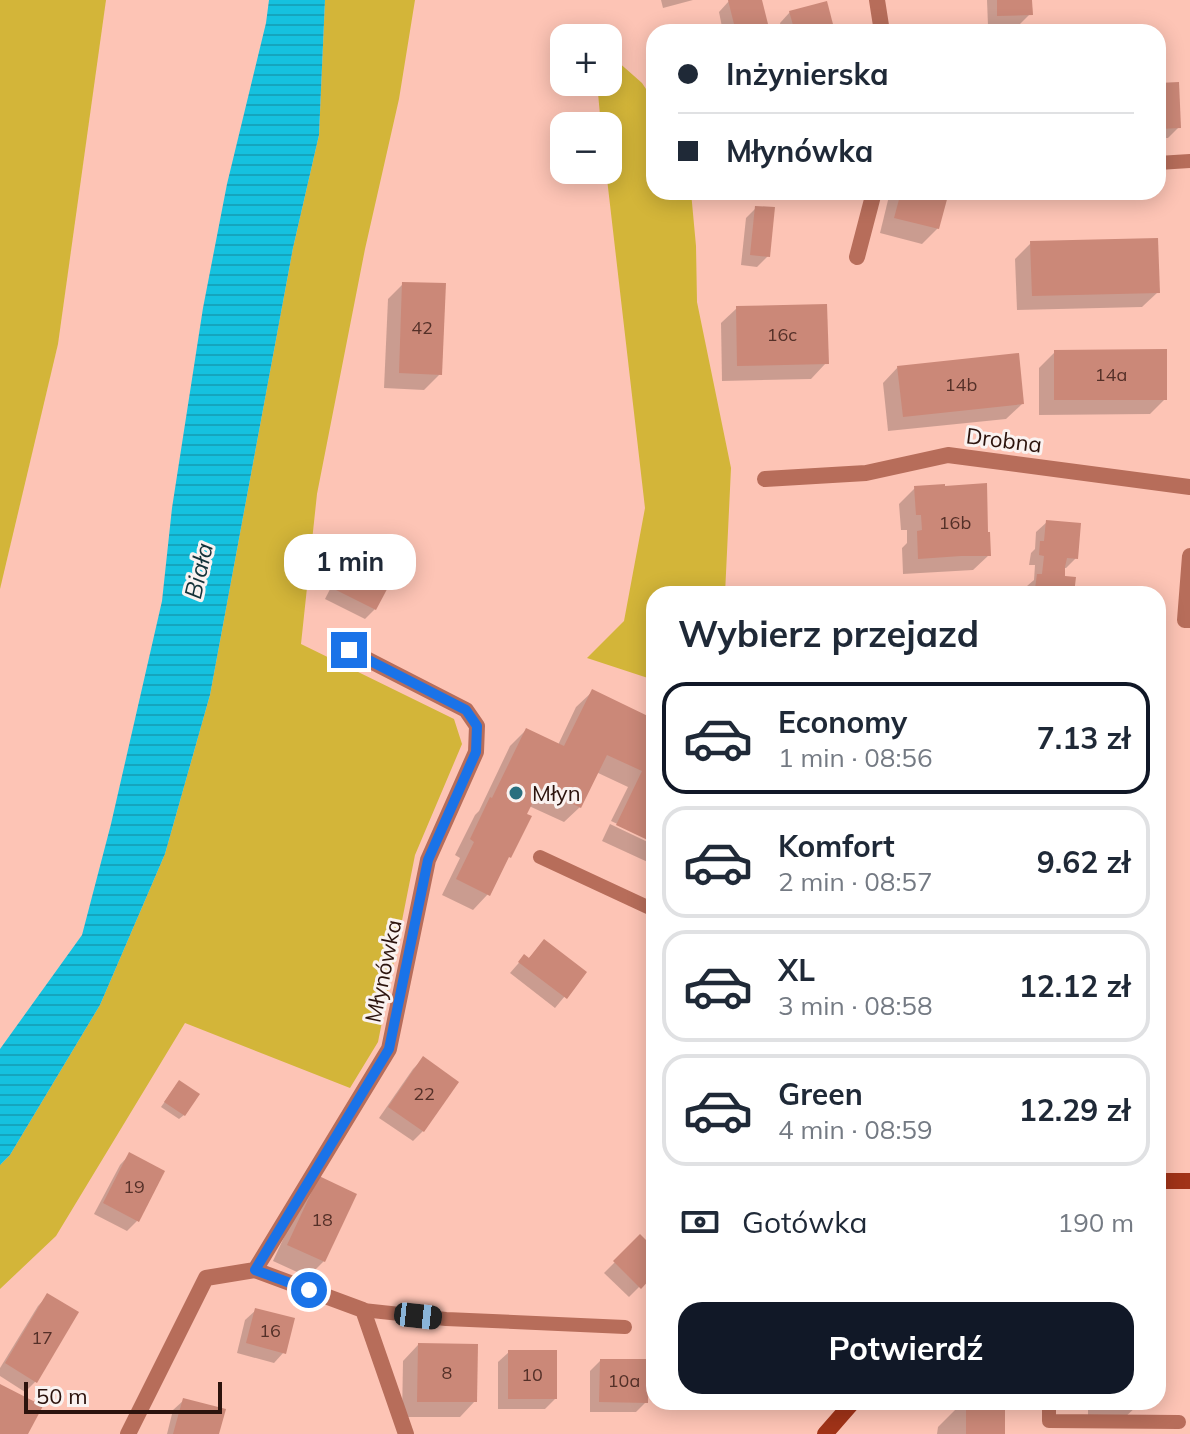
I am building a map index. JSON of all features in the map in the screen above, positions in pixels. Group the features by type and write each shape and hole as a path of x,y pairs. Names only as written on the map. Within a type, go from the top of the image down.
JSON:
{"street":[{"path":"877,0 881,24"},
{"path":"857,257 872,200"},
{"name":"Drobna","path":"765,479 866,473 948,455 1190,487"},
{"path":"1190,556 1185,620 1190,620"},
{"name":"Młynówka","path":"255,1270 389,1049 428,860 476,752 477,726 466,710 349,650"},
{"path":"1166,1181 1190,1181"},
{"path":"128,1434 206,1278 255,1270 363,1310 406,1434"},
{"path":"825,1434 846,1410"}],"lane":[{"path":"1166,162 1190,161"},
{"path":"540,857 646,906"},
{"path":"363,1310 446,1319 625,1327"},
{"path":"1049,1410 1049,1421 1179,1422"}],"shaded area":[{"path":"0,0 106,0 58,344 0,589"},
{"path":"325,0 415,0 399,99 365,249 317,494 301,644 454,719 462,744 415,855 378,1042 350,1088 185,1023 56,1236 0,1289 0,1165 10,1155 100,1005 165,854 210,695 293,248 319,135"},
{"path":"622,65 646,89 646,200 692,200 697,302 731,468 725,586 646,586 646,677 587,658 624,621 645,508 608,184 622,184 622,112 600,112 598,96 622,96"}],"water":[{"name":"Biała","path":"269,0 325,0 319,135 293,248 210,695 165,854 100,1005 10,1155 0,1165 0,1049 82,935 111,824 162,601 172,508 203,308 227,184"}],"building":[{"path":"728,0 762,0 768,24 734,24"},
{"path":"997,0 1032,0 1033,15 997,16"},
{"path":"827,1 833,24 793,24 789,11"},
{"path":"1179,82 1181,128 1166,129 1166,83"},
{"path":"899,200 947,200 939,229 894,218"},
{"path":"755,206 775,207 770,257 750,255"},
{"path":"1158,238 1160,293 1032,296 1030,241"},
{"path":"402,282 446,283 442,375 399,373"},
{"path":"827,304 829,364 737,366 736,306"},
{"path":"1167,349 1167,400 1054,400 1054,350"},
{"path":"1019,353 1024,404 903,417 897,366"},
{"path":"987,483 991,556 918,559 917,531 922,530 921,515 916,515 914,486"},
{"path":"1046,520 1081,523 1078,559 1067,558 1065,567 1065,576 1076,577 1075,586 1035,586 1037,574 1042,574 1044,556 1039,555 1040,541 1044,541"},
{"path":"360,537 403,559 376,610 334,589"},
{"name":"Młyn","path":"592,689 646,715 646,839 616,825 642,771 607,755 581,808 540,788 527,814 532,816 490,896 456,879 474,842 470,839 526,728 564,746"},
{"path":"544,939 587,972 567,999 518,962 524,954 529,958"},
{"path":"423,1056 459,1082 424,1132 388,1107"},
{"path":"179,1080 200,1094 185,1116 164,1102"},
{"path":"129,1152 165,1171 139,1222 103,1203"},
{"path":"319,1176 357,1194 325,1262 287,1245"},
{"path":"640,1234 646,1240 646,1284 641,1289 613,1261"},
{"path":"47,1293 79,1312 37,1383 5,1363"},
{"path":"255,1308 295,1318 286,1354 246,1343"},
{"path":"418,1343 478,1344 477,1402 417,1402"},
{"path":"508,1350 557,1350 557,1399 508,1399"},
{"path":"600,1359 646,1359 646,1403 599,1402"},
{"path":"0,1384 43,1406 28,1434 0,1434"},
{"path":"183,1398 226,1409 219,1434 173,1434"},
{"path":"966,1410 1005,1410 1005,1434 966,1434"}],"place":[{"name":"Młyn","path":"516,793"}],"route":[{"path":"309,1290 255,1270 389,1049 428,860 476,752 477,726 466,710 349,650"}]}
